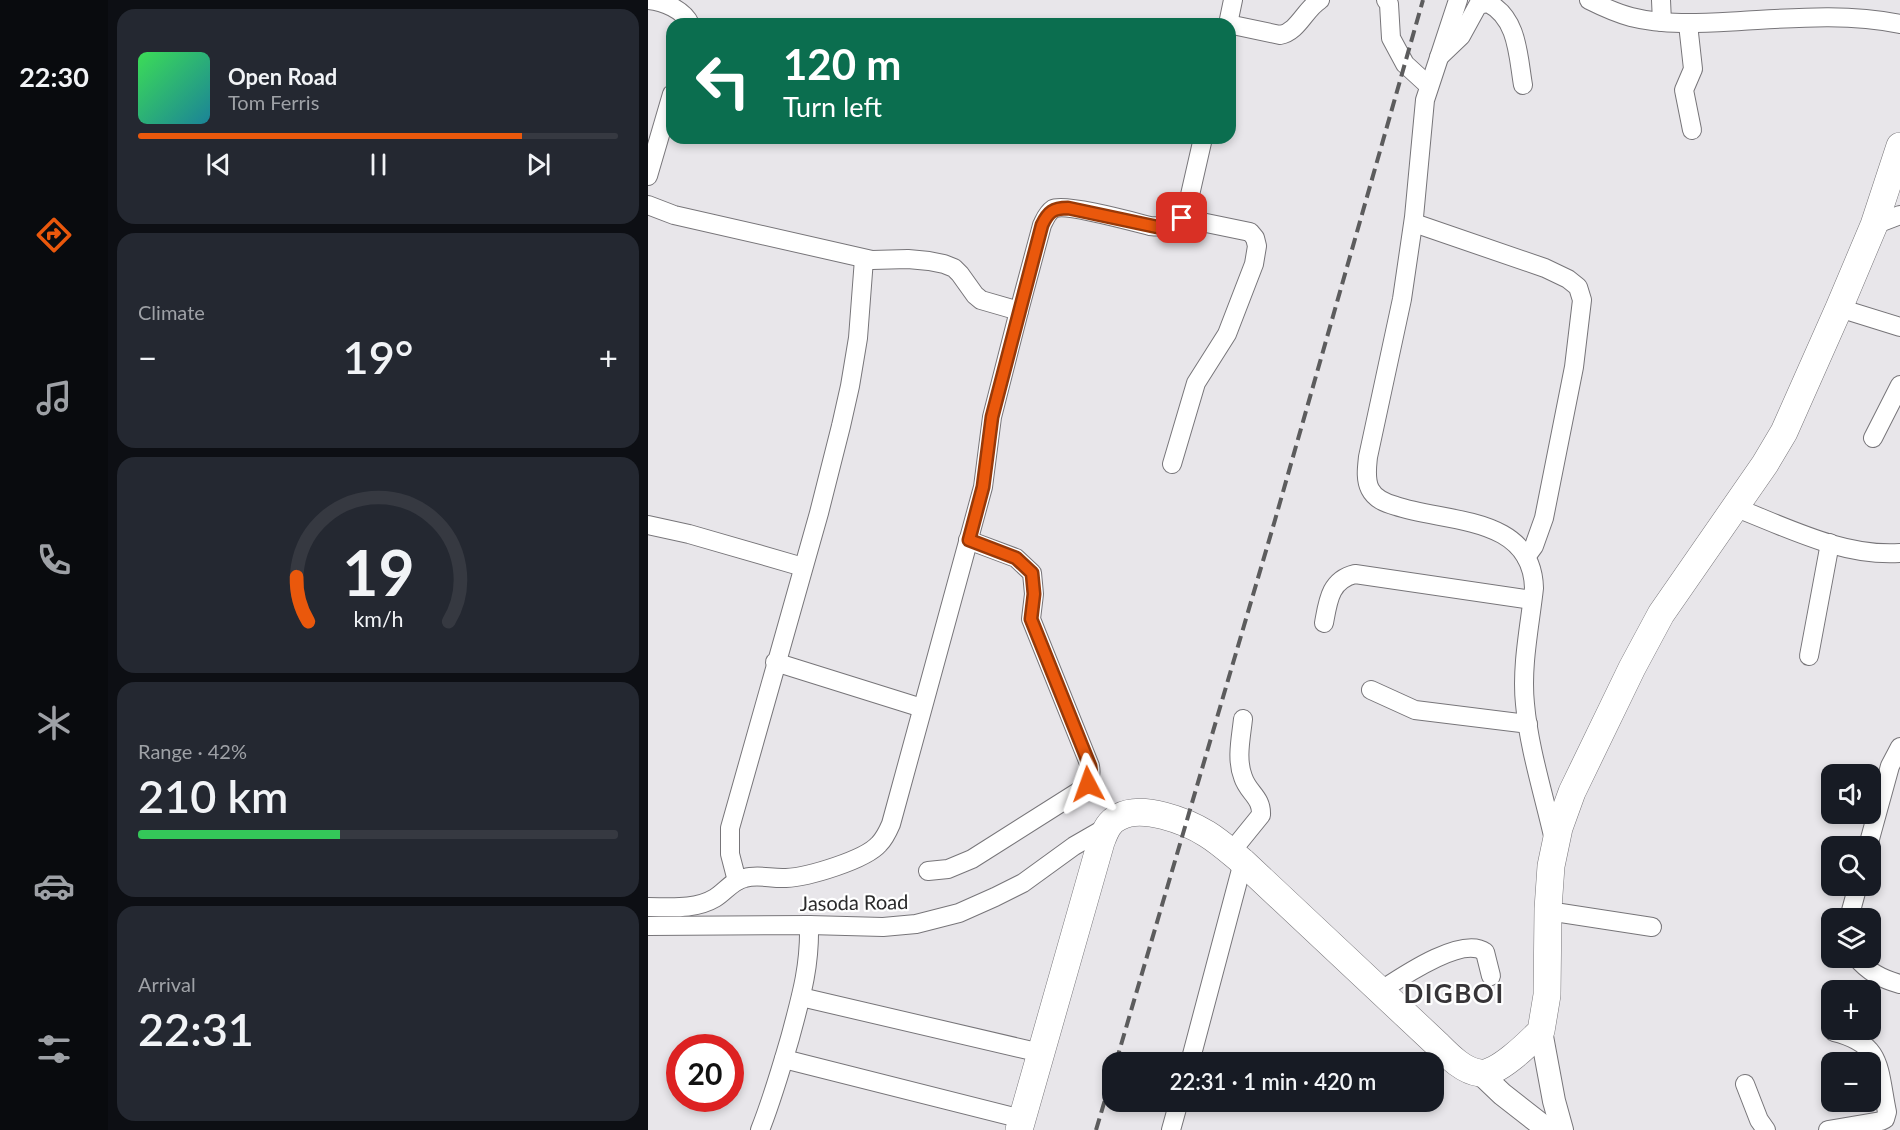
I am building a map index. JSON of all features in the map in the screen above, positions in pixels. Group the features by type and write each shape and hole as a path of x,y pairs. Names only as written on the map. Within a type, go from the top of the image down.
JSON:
{"highway":[{"path":"1020,1124 1107,827 1117,817 1129,813 1142,812 1186,823 1207,834 1237,857 1455,1060 1480,1073 1492,1072 1541,1031 1547,995 1551,866 1559,828 1572,792 1661,614 1765,464 1784,432 1874,225 1900,147"}],"main road":[{"path":"1541,1031 1554,1101 1562,1130"},
{"path":"1480,1073 1502,1094 1548,1130"}],"street":[{"path":"648,0 664,3 686,18"},
{"path":"1229,18 1233,0"},
{"path":"1236,26 1280,35 1287,34 1311,6 1320,0"},
{"path":"1386,0 1389,4 1391,38 1405,64 1429,86"},
{"path":"1458,0 1425,100 1414,223 1402,299 1366,475 1369,488 1376,498 1405,510 1480,525 1516,542 1526,557 1533,574 1524,677 1528,724 1555,844"},
{"path":"1589,0 1612,11 1662,22 1688,24 1805,17 1900,24"},
{"path":"1661,0 1662,22"},
{"path":"1438,58 1461,36 1478,5 1488,3 1509,22 1514,35 1523,85"},
{"path":"1688,24 1693,69 1684,90 1692,130"},
{"path":"648,176 666,114"},
{"path":"648,907 701,905 743,878 757,876 783,879 808,876 866,854 878,845 891,824 969,540 983,487 992,417 1042,225 1052,210 1068,208 1162,228 1173,226 1182,218 1187,208 1202,144"},
{"path":"648,205 674,215 864,259 890,261 908,259 944,264 954,268 975,296 981,300 1019,311"},
{"path":"1874,225 1900,215"},
{"path":"1172,464 1194,389 1202,372 1227,334 1254,264 1257,246 1250,232 1182,218"},
{"path":"1414,223 1545,268 1568,279 1578,287 1582,300 1574,367 1544,518 1534,546 1526,557"},
{"path":"737,881 730,854 730,828 775,662 819,513 850,386 858,338 864,259"},
{"path":"1839,308 1900,327"},
{"path":"1873,438 1900,385"},
{"path":"1734,507 1830,543 1868,552 1900,553"},
{"path":"648,525 689,534 803,567"},
{"path":"928,871 948,869 972,859 1081,790 1088,784 1091,775 1090,766 1031,619 1034,594 1032,573 1016,558 969,540"},
{"path":"1809,656 1830,543"},
{"path":"1324,623 1329,596 1334,588 1340,580 1355,574 1532,600"},
{"path":"775,662 922,708"},
{"path":"1371,690 1415,711 1528,724"},
{"path":"1192,1052 1237,857 1261,816 1260,802 1248,788 1240,766 1243,719"},
{"path":"1871,836 1890,766 1900,747"},
{"name":"Jasoda Road","path":"648,926 883,927 916,924 959,913 1023,883 1074,846 1107,827"},
{"path":"1548,911 1652,927"},
{"path":"760,1130 773,1097 801,997 809,961 809,925"},
{"path":"1380,991 1444,953 1468,949 1477,948 1485,952 1491,976"},
{"path":"1866,968 1879,977 1900,984"},
{"path":"801,997 1041,1053"},
{"path":"1828,1130 1885,1119 1887,1112 1876,1062 1863,1042 1857,1040"},
{"path":"784,1059 1020,1124"},
{"path":"1745,1084 1759,1120 1766,1130"},
{"path":"1171,1130 1176,1112"}],"railway":[{"path":"1119,1052 1275,520 1423,0"},
{"path":"1096,1130 1102,1110"}],"district":[{"name":"DIGBOI","path":"1454,993"}],"route":[{"path":"1088,784 1091,775 1090,766 1049,669 1031,619 1034,594 1032,573 1016,558 969,540 983,487 992,417 1042,225 1047,215 1052,210 1068,208 1162,228 1173,226 1182,218"}]}
